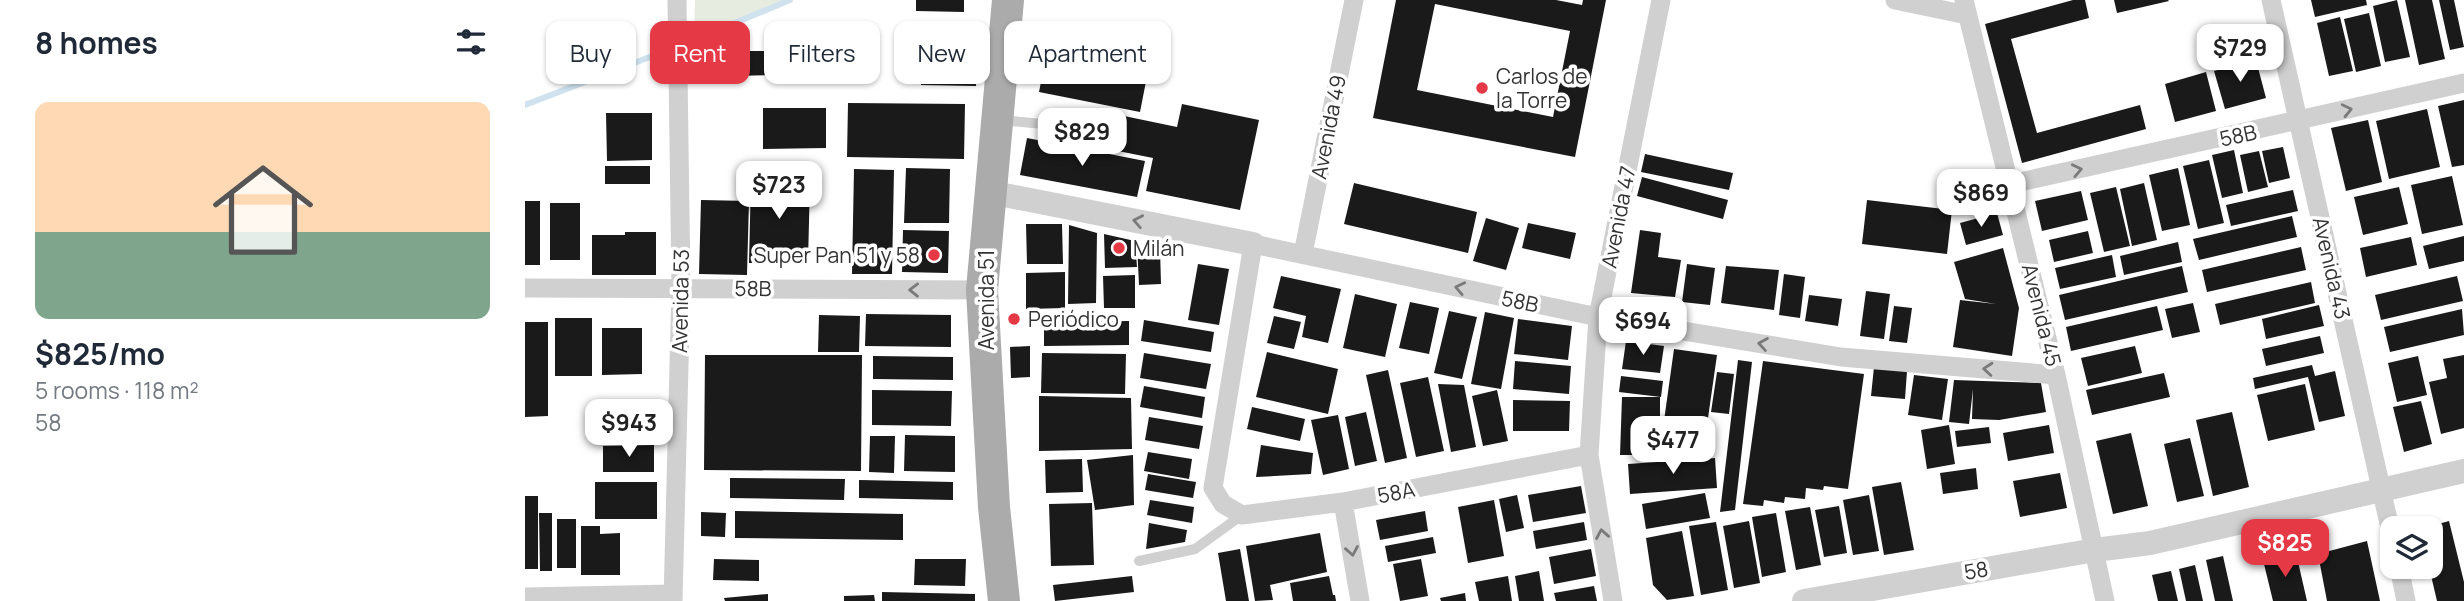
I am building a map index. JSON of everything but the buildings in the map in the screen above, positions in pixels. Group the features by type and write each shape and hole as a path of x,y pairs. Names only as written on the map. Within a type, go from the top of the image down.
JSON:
{"main road":[{"name":"Avenida 51","path":"1004,601 994,507 982,290 1008,0"}],"street":[{"name":"Avenida 49","path":"1303,254 1354,0"},
{"name":"Avenida 47","path":"1613,601 1589,455 1598,317 1661,0"},
{"path":"1895,0 1965,7"},
{"name":"Avenida 43","path":"2271,0 2387,516"},
{"name":"Avenida 53","path":"673,597 681,287 678,6"},
{"name":"Avenida 45","path":"1965,7 2011,184 2105,601"},
{"name":"58B","path":"2011,184 2464,83"},
{"name":"58B","path":"989,192 1303,254 1598,317 1841,357 2056,375"},
{"path":"1242,514 1223,505 1213,488 1253,244"},
{"name":"58B","path":"525,288 982,290"},
{"name":"58A","path":"1242,514 1343,502 1589,455"},
{"name":"58","path":"1899,601 2096,558 2150,543 2464,471"},
{"path":"1343,502 1360,601"},
{"name":"58","path":"1804,601 2096,558"},
{"path":"2401,579 2406,601"},
{"path":"525,597 673,597"}],"lane":[{"path":"996,120 1077,127"},
{"path":"1139,561 1195,549 1242,514"}],"shaded area":[{"path":"695,0 790,0 740,21 694,21"}],"waterway":[{"path":"525,105 790,0"}],"place":[{"name":"Carlos de la Torre","path":"1482,88"},
{"name":"Milán","path":"1119,248"},
{"name":"Super Pan 51 y 58","path":"934,255"},
{"name":"Periódico","path":"1014,319"}]}
